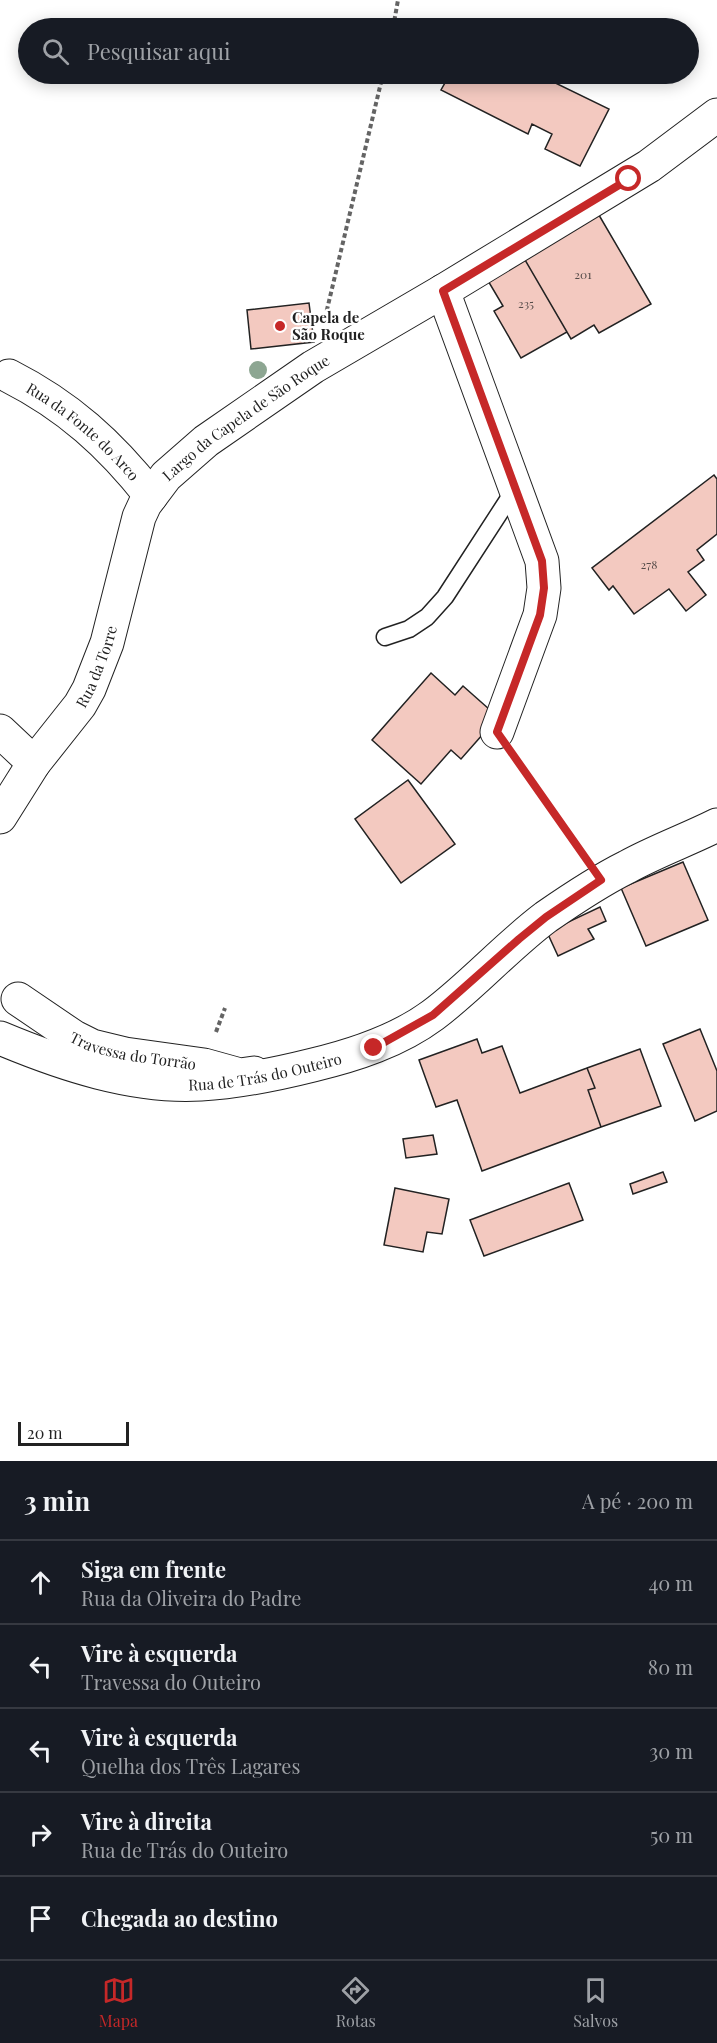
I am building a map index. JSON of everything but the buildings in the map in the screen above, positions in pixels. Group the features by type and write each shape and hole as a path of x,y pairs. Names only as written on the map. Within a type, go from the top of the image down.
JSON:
{"street":[{"name":"Largo da Capela de São Roque","path":"151,496 172,470 191,453 313,367 649,166 717,115"},
{"path":"443,291 542,561 544,588 540,615 497,732"},
{"name":"Rua da Fonte do Arco","path":"9,376 38,391 89,428 114,452 151,496"},
{"name":"Rua da Torre","path":"0,817 34,763 80,705 98,669 140,517 151,496"},
{"path":"0,731 34,763"},
{"name":"Rua de Trás do Outeiro","path":"0,1038 118,1077 161,1083 201,1084 273,1074 374,1048 433,1015 546,917 601,880 717,825"},
{"name":"Travessa do Torrão","path":"18,999 74,1037 104,1050 204,1065 240,1075 295,1069"}],"lane":[{"path":"385,637 409,629 427,617 445,597 515,489"}],"path":[{"path":"395,18 398,0"},
{"path":"313,367 381,84"},
{"path":"497,732 601,880"}],"place":[{"name":"Capela de São Roque","path":"280,326"}],"route":[{"path":"374,1048 433,1015 546,917 601,880 497,732 540,615 544,588 542,561 443,291 629,179"}]}
